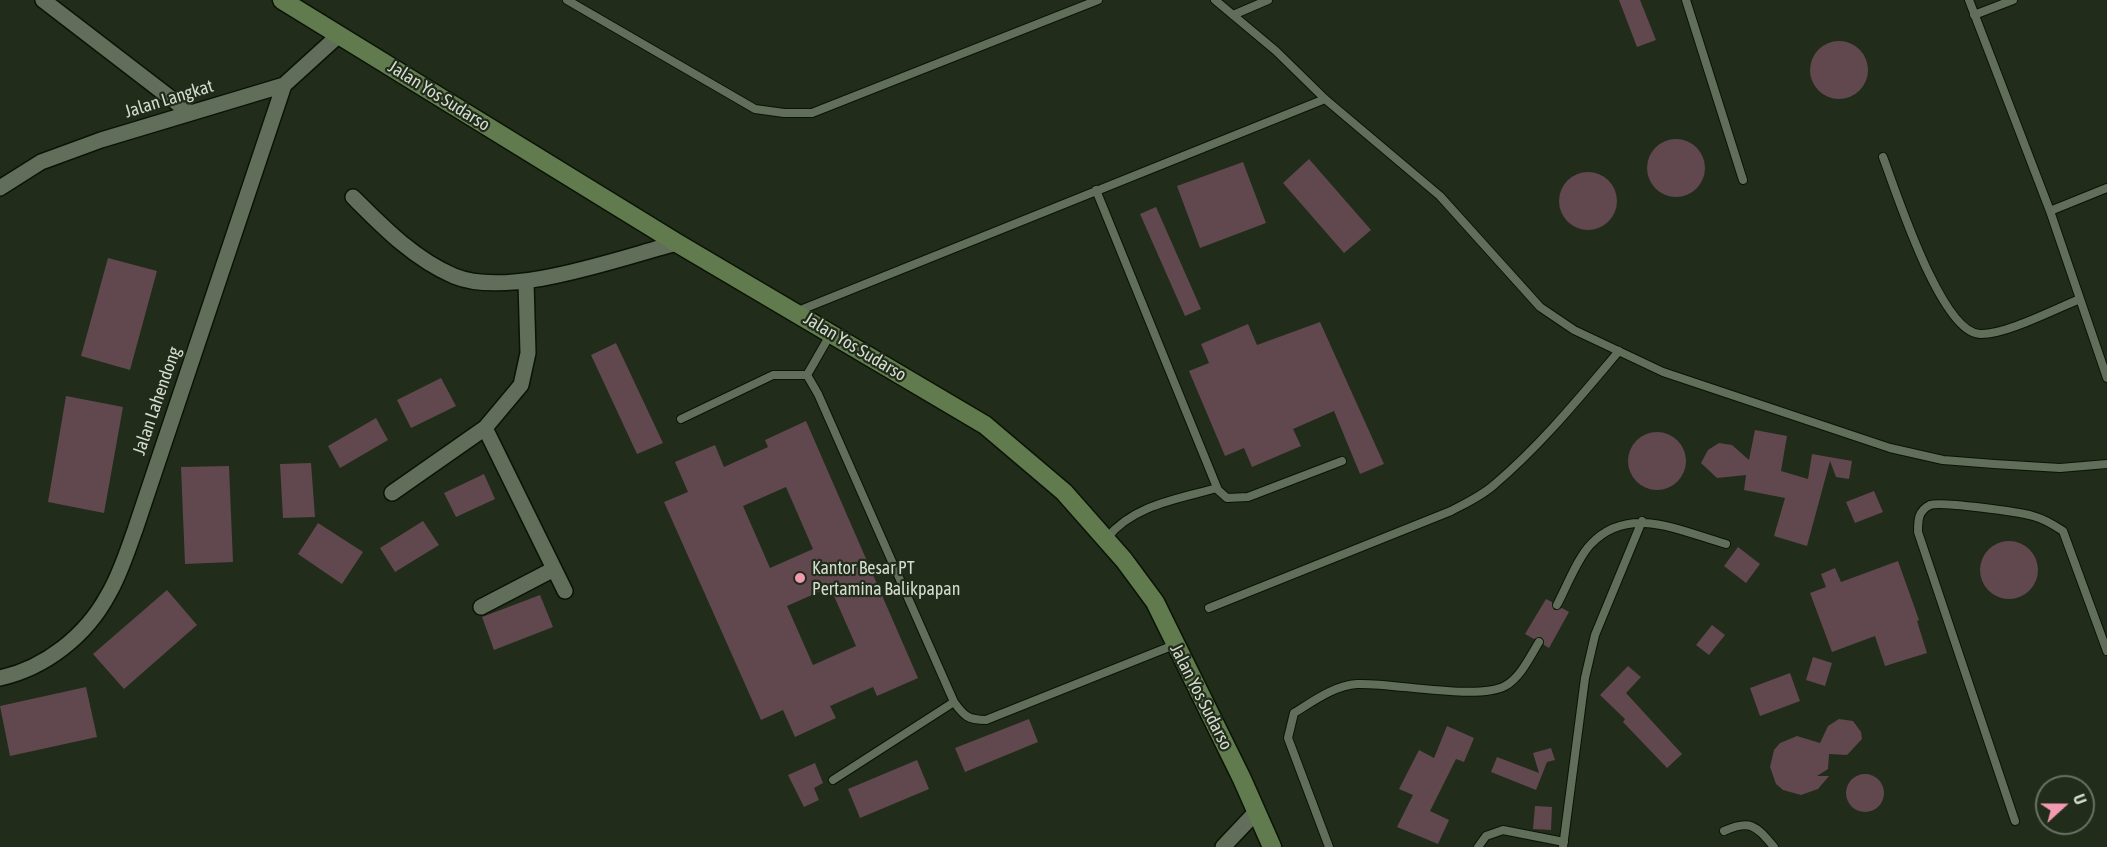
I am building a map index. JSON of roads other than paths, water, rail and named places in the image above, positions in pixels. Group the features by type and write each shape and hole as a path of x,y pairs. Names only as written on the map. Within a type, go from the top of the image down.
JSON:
{"main road":[{"name":"Jalan Yos Sudarso","path":"282,0 677,243 985,425 1064,492 1106,539 1155,602 1257,811 1272,847"}],"street":[{"path":"43,0 190,113"},
{"name":"Jalan Langkat","path":"0,188 48,160 101,140 284,85 339,36"},
{"name":"Jalan Lahendong","path":"0,678 38,666 63,648 108,596 135,530 284,85"},
{"path":"353,197 398,240 429,263 455,277 487,282 526,282 677,243"},
{"path":"392,493 485,428 521,385 528,353 526,282"},
{"path":"485,428 565,591"},
{"path":"481,607 554,569"},
{"path":"1223,847 1257,811"}],"lane":[{"path":"567,0 755,108 784,113 812,113 1098,0"},
{"path":"1215,0 1276,51 1325,99 1440,196 1540,308 1574,330 1664,372 1890,448 1943,460 1995,464 2060,468 2107,464"},
{"path":"1686,0 1743,180"},
{"path":"1969,0 2050,211 2107,378"},
{"path":"1974,15 2013,0"},
{"path":"1233,15 1263,1"},
{"path":"796,312 1325,99"},
{"path":"1883,157 1924,263 1950,312 1961,325 1972,333 1993,333 2080,299"},
{"path":"2050,211 2107,188"},
{"path":"1096,190 1217,488 1227,498 1248,497 1342,461"},
{"path":"807,375 831,333"},
{"path":"1209,608 1451,511 1481,495 1565,414 1618,351"},
{"path":"681,419 773,375 807,375"},
{"path":"807,375 818,394 954,702 964,716 973,720 986,720 1174,645"},
{"path":"1106,539 1122,521 1138,512 1217,488"},
{"path":"2015,822 1918,532 1918,518 1921,512 1936,504 2007,512 2034,516 2063,531 2107,651"},
{"path":"1478,847 1486,836 1503,830 1564,845 1584,678 1595,635 1642,521"},
{"path":"1557,605 1590,544 1614,526 1642,521 1726,544"},
{"path":"1329,847 1288,738 1294,713 1325,694 1355,684 1476,691 1504,687 1519,673 1539,642"},
{"path":"833,780 954,702"},
{"path":"1724,831 1746,823 1753,826 1774,847"}],"place":[{"name":"Kantor Besar PT Pertamina Balikpapan","path":"800,578"}]}
